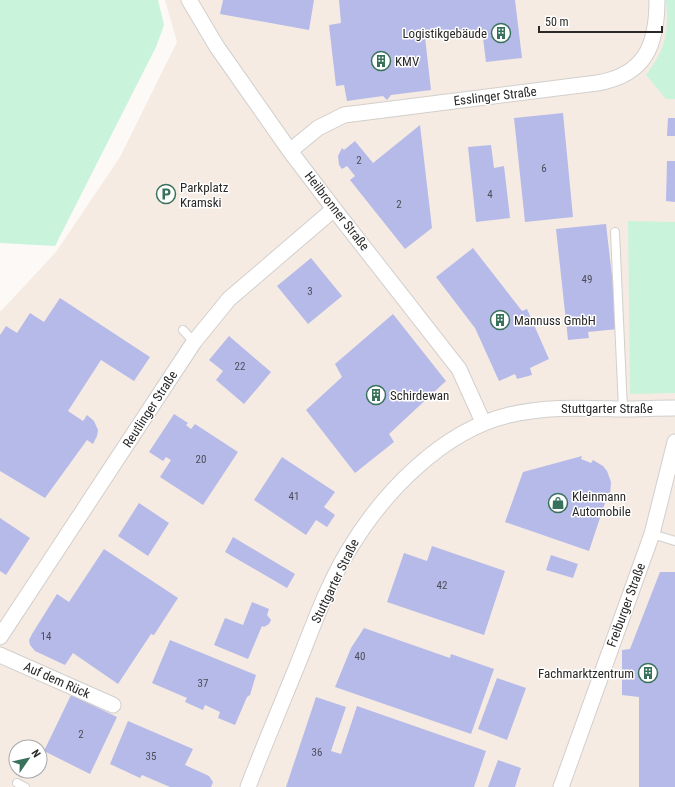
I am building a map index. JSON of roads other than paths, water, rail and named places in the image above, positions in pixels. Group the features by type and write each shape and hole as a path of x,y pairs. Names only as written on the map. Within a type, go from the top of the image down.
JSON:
{"street":[{"name":"Heilbronner Straße","path":"189,0 217,47 290,151 459,369 483,422"},
{"name":"Esslinger Straße","path":"290,151 318,128 344,115 484,92 598,83 610,81 620,77 637,66 650,47 657,20 657,0"},
{"name":"Reutlinger Straße","path":"0,637 194,342 229,299 334,209"},
{"name":"Stuttgarter Straße","path":"248,787 317,617 346,554 361,530 398,487 426,458 465,431 483,422 508,415 534,410 565,407 623,409 675,408"},
{"name":"Freiburger Straße","path":"561,787 652,534 675,442"},
{"name":"Auf dem Rück","path":"0,655 113,705"}],"lane":[{"path":"615,232 623,409"},
{"path":"183,330 194,342"},
{"path":"652,534 675,541"}],"place":[{"name":"Logistikgebäude","path":"501,33"},
{"name":"KMV","path":"381,61"},
{"name":"Parkplatz Kramski","path":"166,194"},
{"name":"Mannuss GmbH","path":"500,320"},
{"name":"Schirdewan","path":"376,395"},
{"name":"Kleinmann Automobile","path":"558,503"},
{"name":"Fachmarktzentrum","path":"648,673"}]}
